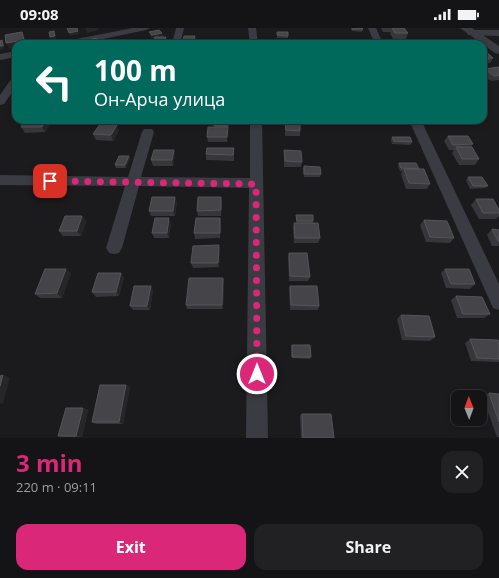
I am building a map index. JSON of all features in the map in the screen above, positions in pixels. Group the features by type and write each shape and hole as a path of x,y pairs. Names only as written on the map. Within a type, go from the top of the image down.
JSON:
{"street":[{"path":"86,40 146,28"},
{"path":"177,40 180,28"},
{"path":"252,28 254,40"},
{"path":"372,28 378,40"},
{"path":"468,30 499,33"},
{"path":"468,30 483,40"},
{"path":"487,43 499,51"},
{"path":"0,57 12,55"},
{"path":"0,102 12,86"},
{"path":"256,124 257,438"},
{"path":"417,124 499,302"},
{"path":"114,248 148,132"},
{"path":"0,180 256,184"}],"building":[{"path":"67,28 77,28 78,31 69,33"},
{"path":"362,28 363,29 352,29"},
{"path":"392,28 404,28 408,33 395,33"},
{"path":"159,30 162,33 152,35 149,32"},
{"path":"54,31 55,36 50,37 49,32"},
{"path":"22,32 24,40 12,40 12,42 6,43 5,35"},
{"path":"277,32 288,32 288,36 277,35"},
{"path":"184,36 195,36 194,40 183,40"},
{"path":"155,37 166,37 164,40 154,40"},
{"path":"2,40 3,46 0,46 0,41"},
{"path":"487,53 493,58 487,59"},
{"path":"499,67 499,75 494,76 487,71 487,69"},
{"path":"23,124 43,124 42,127 21,127"},
{"path":"100,124 117,125 111,135 93,134"},
{"path":"214,124 228,124 228,126 214,126"},
{"path":"285,124 300,124 300,131 286,130"},
{"path":"208,127 228,127 227,137 207,137"},
{"path":"448,136 468,136 473,144 453,145"},
{"path":"392,137 410,137 412,142 394,141"},
{"path":"456,147 472,147 479,159 462,159"},
{"path":"207,148 234,148 233,155 206,154"},
{"path":"154,150 174,150 172,160 151,160"},
{"path":"284,150 301,151 302,162 285,161"},
{"path":"119,156 129,156 125,165 115,165"},
{"path":"399,163 416,163 419,169 401,168"},
{"path":"304,166 320,167 321,174 304,174"},
{"path":"404,169 424,169 430,184 409,183"},
{"path":"468,177 482,177 488,186 473,186"},
{"path":"152,197 175,197 173,211 149,211"},
{"path":"198,197 221,197 221,210 197,211"},
{"path":"476,199 493,199 499,213 483,213"},
{"path":"296,215 313,215 313,221 297,221"},
{"path":"65,216 82,216 77,231 59,231"},
{"path":"155,218 169,218 167,233 152,233"},
{"path":"196,218 220,218 220,233 194,233"},
{"path":"424,220 447,221 454,238 430,237"},
{"path":"294,223 318,223 320,238 295,238"},
{"path":"492,229 499,230 499,241 498,241"},
{"path":"219,245 218,263 191,263 193,246"},
{"path":"289,253 307,253 310,277 290,276"},
{"path":"45,269 66,269 57,293 35,294"},
{"path":"445,269 469,269 475,284 451,284"},
{"path":"98,273 121,273 116,292 92,292"},
{"path":"189,278 223,278 222,305 186,305"},
{"path":"134,286 151,286 147,306 130,306"},
{"path":"290,286 317,286 319,306 291,305"},
{"path":"456,296 482,297 490,314 463,314"},
{"path":"401,315 429,316 435,337 406,336"},
{"path":"470,339 498,340 499,359 477,358"},
{"path":"292,345 310,345 311,357 292,357"},
{"path":"3,375 0,386 0,376"},
{"path":"100,385 126,385 119,422 92,422"},
{"path":"489,393 499,394 499,422"},
{"path":"66,408 83,408 76,436 58,436"},
{"path":"302,414 331,414 334,438 303,438"}],"route":[{"path":"50,181 256,184 257,374"}]}
